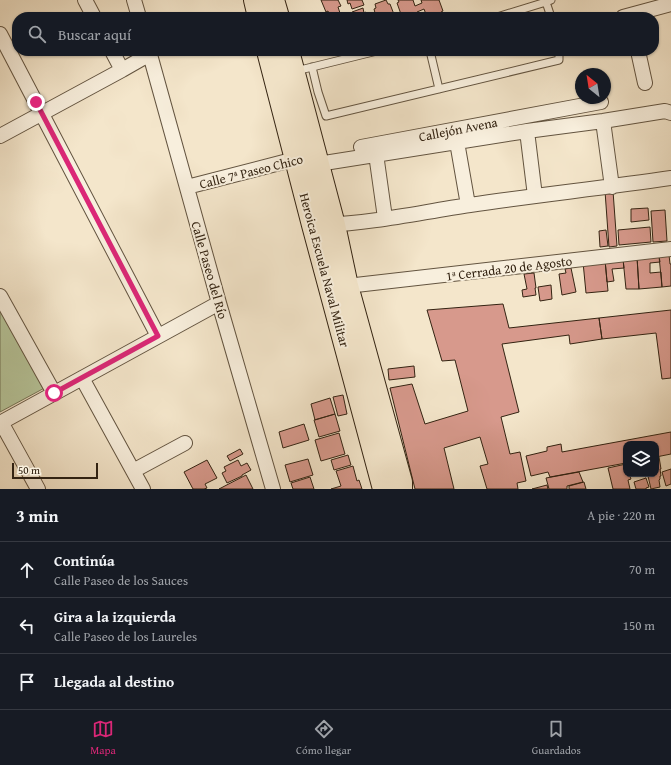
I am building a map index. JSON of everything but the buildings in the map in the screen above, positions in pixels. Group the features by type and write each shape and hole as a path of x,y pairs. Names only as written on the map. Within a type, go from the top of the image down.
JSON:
{"main road":[{"path":"255,0 258,12"},
{"path":"273,0 277,12"},
{"name":"Heroica Escuela Naval Militar","path":"270,56 306,159 323,225 384,489"},
{"name":"Heroica Escuela Naval Militar","path":"292,56 303,70 306,159"},
{"name":"Heroica Escuela Naval Militar","path":"323,225 347,286 401,482 401,489"}],"street":[{"path":"85,0 91,12"},
{"path":"134,0 138,12"},
{"path":"246,0 249,12"},
{"path":"643,12 671,4"},
{"path":"0,34 158,336"},
{"path":"115,56 122,70"},
{"path":"0,136 122,70 144,56"},
{"name":"Calle Paseo del Río","path":"150,56 273,489"},
{"name":"Heroica Escuela Naval Militar","path":"261,56 306,159 375,489"},
{"path":"639,56 645,83"},
{"name":"Callejón Avena","path":"306,159 591,104"},
{"path":"306,159 376,154 665,111 671,113"},
{"path":"603,121 612,187"},
{"path":"526,131 535,196"},
{"path":"457,142 468,205"},
{"path":"376,154 385,218"},
{"name":"Calle 7ª Paseo Chico","path":"187,187 306,159"},
{"path":"323,225 385,218 468,205 671,178"},
{"name":"1ª Cerrada 20 de Agosto","path":"347,286 671,249"},
{"path":"0,296 54,393"},
{"path":"38,489 1,422 219,303"},
{"path":"82,378 143,489"},
{"path":"134,471 185,443"}],"lane":[{"path":"513,12 548,1 550,12"},
{"path":"358,56 303,70 318,92 326,116 559,60 559,56"},
{"path":"431,56 439,89"}],"green space":[{"path":"0,294 50,385 0,412"}],"route":[{"path":"36,102 158,336 54,393"}]}
